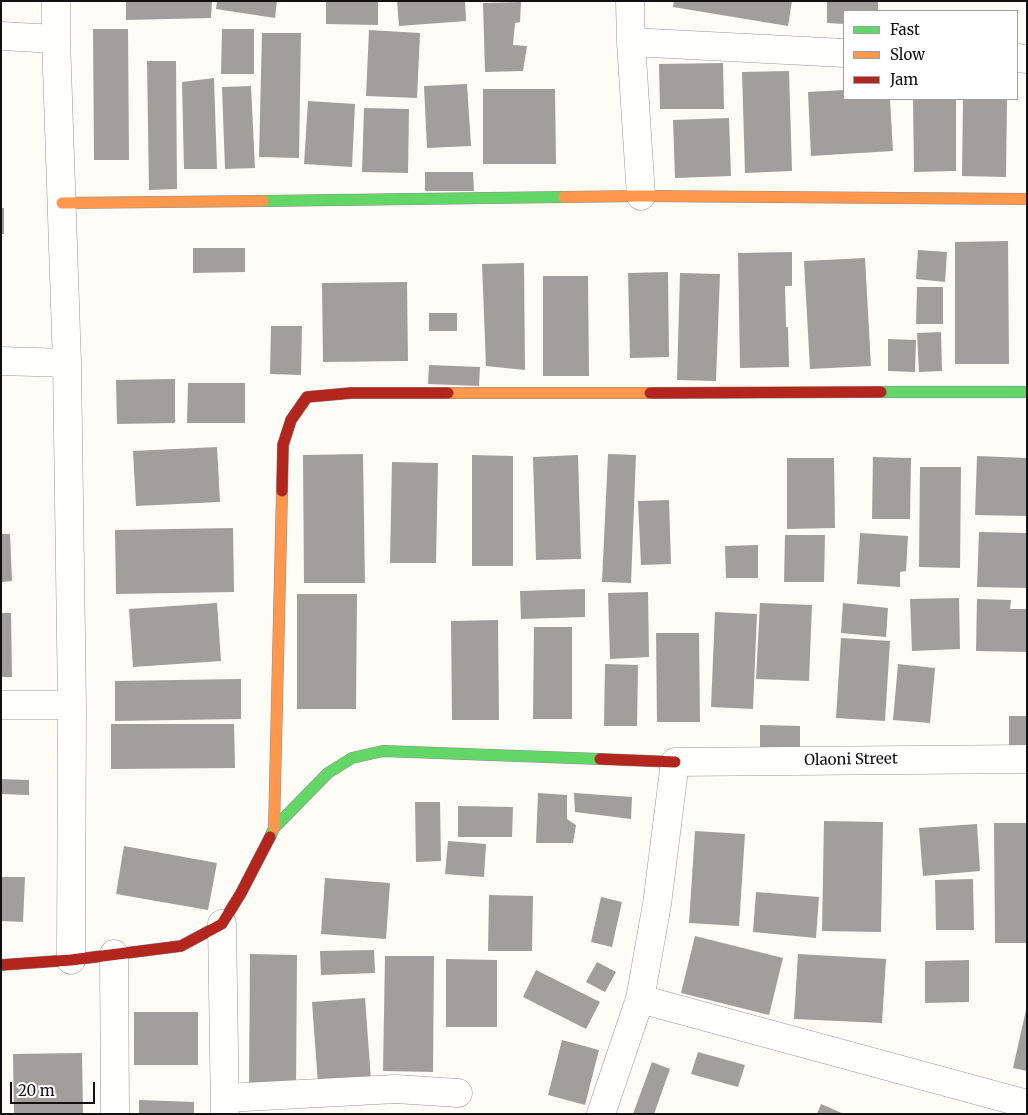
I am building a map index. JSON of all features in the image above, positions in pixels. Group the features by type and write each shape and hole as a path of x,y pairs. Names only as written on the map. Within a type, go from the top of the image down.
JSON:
{"street":[{"path":"56,1 67,363 72,705 71,960"},
{"path":"630,1 641,196"},
{"path":"1,36 56,40"},
{"path":"631,42 843,53"},
{"path":"62,203 641,196 1027,199"},
{"path":"1,361 67,363"},
{"path":"274,828 282,445 291,420 306,397 352,393 1027,392"},
{"path":"1,705 72,705"},
{"path":"1,965 71,960 181,946 222,924 241,893 274,828 328,773 352,758 382,751 675,762 656,904 640,999 601,1114"},
{"name":"Olaoni Street","path":"675,762 1027,759"},
{"path":"222,924 225,1106 396,1089 458,1093"},
{"path":"114,954 115,1114"},
{"path":"640,999 1027,1104"}],"building":[{"path":"126,1 212,1 211,18 126,20"},
{"path":"217,1 277,1 275,18 216,9"},
{"path":"326,1 378,1 378,25 326,24"},
{"path":"397,1 465,1 466,21 399,26"},
{"path":"674,1 792,1 788,26 673,7"},
{"path":"827,1 878,1 878,10 843,10 843,24 827,23"},
{"path":"521,2 520,22 515,23 513,45 527,46 523,71 485,72 483,3"},
{"path":"93,29 128,29 129,160 94,160"},
{"path":"222,29 254,29 254,74 221,74"},
{"path":"369,30 420,33 417,98 366,96"},
{"path":"262,33 301,33 299,158 259,157"},
{"path":"147,61 176,61 177,189 149,190"},
{"path":"723,63 724,109 660,109 659,64"},
{"path":"789,71 792,171 745,173 742,72"},
{"path":"214,78 217,169 184,169 182,82"},
{"path":"467,84 471,146 427,148 424,86"},
{"path":"251,86 255,168 225,169 222,87"},
{"path":"483,89 555,89 556,164 483,164"},
{"path":"843,90 843,100 890,100 893,151 811,156 808,92"},
{"path":"913,100 956,100 956,171 914,172"},
{"path":"963,100 1007,100 1006,177 962,176"},
{"path":"308,101 355,104 352,167 304,164"},
{"path":"364,108 409,109 408,173 362,172"},
{"path":"729,118 731,176 675,178 673,120"},
{"path":"425,172 473,172 474,191 425,191"},
{"path":"1,208 4,208 4,234 1,234"},
{"path":"1008,241 1009,364 955,364 955,242"},
{"path":"193,248 245,248 245,272 193,273"},
{"path":"918,250 947,252 945,282 916,279"},
{"path":"792,252 792,286 785,286 789,367 740,368 738,253"},
{"path":"865,258 871,366 810,369 804,261"},
{"path":"524,263 525,370 486,366 482,264"},
{"path":"668,272 669,357 630,358 628,273"},
{"path":"680,273 720,274 716,381 677,380"},
{"path":"543,276 588,276 589,376 543,376"},
{"path":"407,282 408,361 323,362 322,283"},
{"path":"917,287 943,287 943,324 916,324"},
{"path":"429,313 457,313 457,331 429,331"},
{"path":"271,326 302,326 301,375 270,374"},
{"path":"941,332 942,371 919,372 917,333"},
{"path":"888,339 916,340 915,372 888,371"},
{"path":"429,365 480,367 479,386 428,384"},
{"path":"175,379 175,423 117,424 116,380"},
{"path":"188,383 245,383 245,423 187,423"},
{"path":"217,447 220,502 136,506 133,451"},
{"path":"363,454 365,583 304,583 303,455"},
{"path":"608,454 636,455 631,583 602,582"},
{"path":"472,455 513,456 513,566 472,566"},
{"path":"578,455 581,559 536,560 533,457"},
{"path":"977,456 1027,458 1027,516 975,515"},
{"path":"873,457 911,458 910,519 872,519"},
{"path":"787,458 834,458 835,528 787,529"},
{"path":"392,462 438,463 436,563 390,563"},
{"path":"920,467 961,467 960,568 919,567"},
{"path":"669,500 671,564 641,565 638,501"},
{"path":"233,528 234,592 116,594 115,530"},
{"path":"979,532 1027,533 1027,588 977,587"},
{"path":"860,533 908,536 906,571 900,572 900,587 857,584"},
{"path":"1,534 10,534 12,581 1,582"},
{"path":"785,535 825,535 824,582 784,582"},
{"path":"758,545 758,578 726,578 725,546"},
{"path":"585,589 585,617 521,619 520,591"},
{"path":"648,592 649,657 610,659 608,593"},
{"path":"297,594 357,594 356,709 297,709"},
{"path":"959,598 960,649 912,651 910,599"},
{"path":"977,599 1011,600 1010,609 1027,609 1027,652 976,651"},
{"path":"217,603 221,661 133,667 129,609"},
{"path":"760,603 812,605 809,681 756,679"},
{"path":"843,603 888,608 886,637 841,633"},
{"path":"715,612 757,614 753,709 711,707"},
{"path":"1,613 11,613 12,677 1,677"},
{"path":"498,620 499,720 452,720 451,621"},
{"path":"534,627 572,627 572,719 533,719"},
{"path":"656,633 699,633 700,722 657,722"},
{"path":"841,638 890,641 885,721 836,718"},
{"path":"605,664 638,665 637,726 604,726"},
{"path":"898,664 935,668 930,723 893,720"},
{"path":"241,679 241,719 115,721 115,681"},
{"path":"1009,716 1027,716 1027,752 1009,751"},
{"path":"111,724 234,724 235,768 111,769"},
{"path":"760,725 800,726 800,749 760,749"},
{"path":"1,779 29,780 29,795 1,794"},
{"path":"538,793 567,795 567,819 576,825 573,843 536,843"},
{"path":"574,793 632,797 631,819 575,812"},
{"path":"415,802 440,802 441,861 416,862"},
{"path":"458,806 513,807 512,837 458,837"},
{"path":"824,821 883,822 881,932 822,931"},
{"path":"994,823 1027,823 1027,943 995,943"},
{"path":"977,824 980,871 923,876 919,828"},
{"path":"695,831 745,834 739,926 689,923"},
{"path":"448,841 486,844 484,877 445,874"},
{"path":"124,846 217,863 208,910 116,894"},
{"path":"1,877 25,877 23,922 1,921"},
{"path":"325,878 390,883 386,939 321,934"},
{"path":"973,879 974,930 936,930 935,880"},
{"path":"756,892 819,897 816,938 753,932"},
{"path":"489,895 533,896 532,951 488,951"},
{"path":"601,897 622,902 612,947 591,942"},
{"path":"695,936 783,958 769,1015 681,993"},
{"path":"374,950 375,973 321,975 320,951"},
{"path":"250,954 297,955 296,1088 249,1088"},
{"path":"798,954 886,959 882,1023 794,1019"},
{"path":"385,956 434,956 433,1072 383,1071"},
{"path":"446,959 497,960 497,1027 446,1027"},
{"path":"969,960 969,1002 925,1003 925,961"},
{"path":"597,962 616,972 605,992 586,982"},
{"path":"536,970 600,1002 586,1029 523,997"},
{"path":"365,998 371,1080 318,1084 312,1002"},
{"path":"1027,1010 1027,1071 1013,1068"},
{"path":"134,1012 198,1012 198,1065 134,1065"},
{"path":"562,1040 599,1050 585,1105 548,1095"},
{"path":"698,1052 745,1065 738,1087 691,1074"},
{"path":"82,1053 83,1114 14,1114 13,1054"},
{"path":"652,1062 670,1069 654,1114 633,1114"},
{"path":"139,1100 194,1102 194,1114 139,1114"},
{"path":"821,1104 844,1114 817,1114"}],"traffic: fast":[{"path":"263,201 564,197"},
{"path":"881,392 1027,392"},
{"path":"270,837 274,828 328,773 352,758 383,751 600,759"}],"traffic: slow":[{"path":"564,197 1027,199"},
{"path":"62,203 263,201"},
{"path":"448,393 650,393"},
{"path":"274,828 282,491"}],"traffic: jam":[{"path":"650,393 881,392"},
{"path":"282,491 283,445 291,420 307,397 351,393 448,393"},
{"path":"600,759 675,762"},
{"path":"1,965 71,960 181,946 222,924 241,893 270,837"}]}
